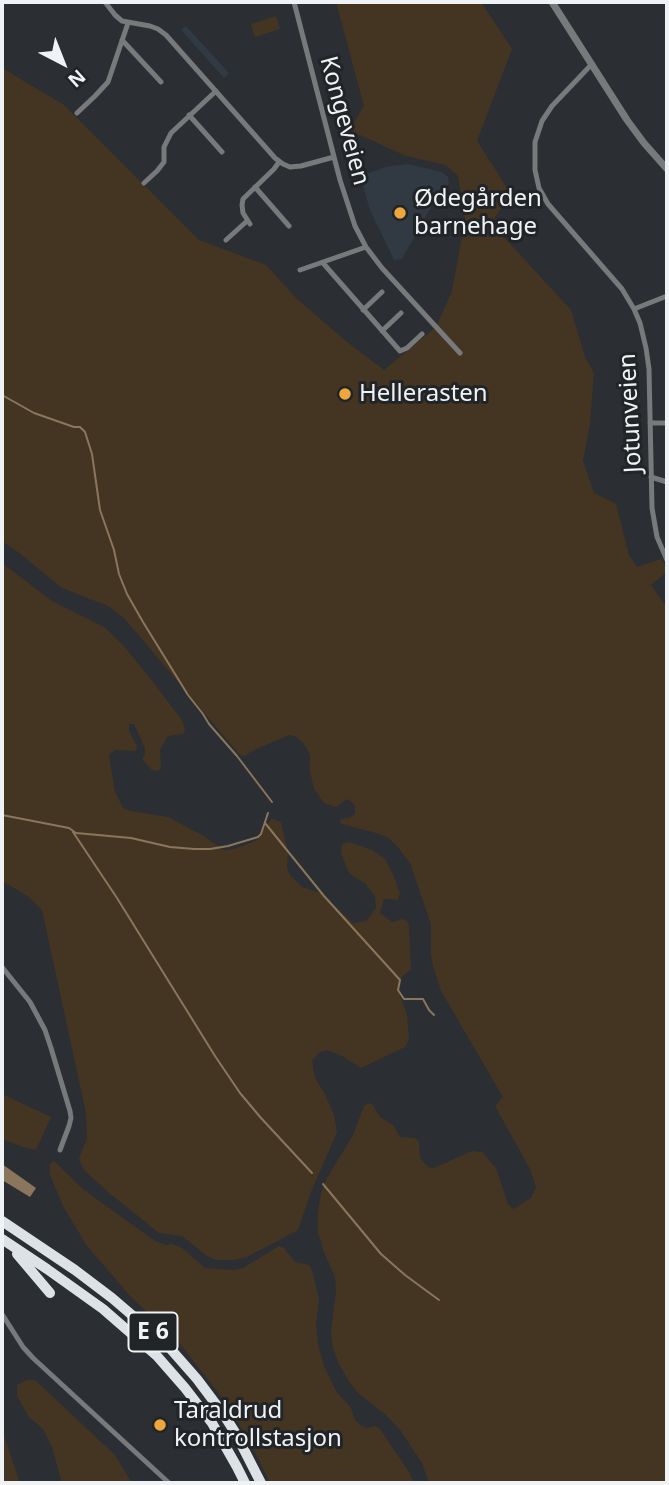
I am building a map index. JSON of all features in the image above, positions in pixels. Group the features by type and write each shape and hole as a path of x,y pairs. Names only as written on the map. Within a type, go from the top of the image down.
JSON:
{"highway":[{"name":"E 6","path":"2,1221 113,1298 168,1346 224,1415 261,1483"},
{"name":"E 6","path":"3,1239 50,1293"},
{"name":"E 6","path":"3,1239 94,1302 157,1356 212,1423 245,1483"}],"street":[{"path":"104,2 115,15 128,23 150,26 166,35 279,162 290,167 334,157"},
{"name":"Kongeveien","path":"294,2 334,157 355,226 366,247 382,268 460,354"},
{"path":"552,2 633,128 667,169"},
{"path":"77,113 108,82 128,23"},
{"path":"122,40 161,82"},
{"name":"Jotunveien","path":"591,65 552,106 542,121 535,142 535,170 539,188 548,204 617,283 634,309 642,330 647,354 653,519 667,560"},
{"path":"144,183 164,160 164,147 175,128 216,92"},
{"path":"189,115 222,152"},
{"path":"164,160 173,164"},
{"path":"226,240 249,223 243,214 242,202 279,162"},
{"path":"255,187 289,226"},
{"path":"300,270 366,247"},
{"path":"323,263 400,351 422,334"},
{"path":"363,310 382,292"},
{"path":"634,309 667,296"},
{"path":"382,331 401,313"},
{"path":"650,423 667,423"},
{"path":"651,477 667,482"},
{"path":"2,967 36,1012 53,1055 71,1118 60,1150"},
{"path":"2,1314 26,1352 169,1483"}],"shaded area":[{"path":"336,2 481,2 512,49 477,141 511,194 491,223 571,310 585,357 594,373 590,424 583,461 594,493 616,504 629,555 637,567 661,559 667,568 667,572 651,585 667,608 667,1483 429,1483 422,1463 400,1430 350,1383 333,1348 331,1332 335,1277 318,1233 318,1213 327,1178 353,1135 364,1106 369,1103 373,1105 380,1117 393,1125 400,1137 415,1138 419,1142 420,1158 428,1167 434,1168 472,1151 482,1152 496,1168 508,1204 513,1209 531,1198 536,1187 530,1169 495,1106 503,1097 441,991 431,954 431,924 410,863 387,837 340,822 341,819 355,814 355,806 347,799 336,807 324,803 314,789 310,755 304,744 295,736 289,735 244,756 240,755 124,618 108,606 62,588 2,541 2,68 64,105 199,240 266,265 295,297 384,370 436,327 452,291 465,219 458,176 446,165 406,156 349,130 364,106"},
{"path":"276,16 280,29 255,37 251,24"},
{"path":"186,26 229,73 224,78 181,30"},
{"name":"Ødegården barnehage","path":"408,164 442,172 449,182 447,188 438,195 402,259 394,260 370,210 360,176 389,166"},
{"path":"2,563 52,601 104,627 123,645 182,720 185,730 183,734 168,736 160,750 161,767 158,771 152,770 142,759 145,748 134,724 129,724 129,731 137,746 136,751 115,750 109,755 115,792 123,808 168,817 224,850 258,840 272,819 281,822 290,875 302,887 321,893 353,923 366,921 376,908 375,896 365,883 348,871 341,853 342,844 349,842 372,850 385,859 400,893 398,900 384,899 380,913 392,922 402,919 407,921 409,927 411,969 401,978 398,990 407,1015 409,1040 405,1047 361,1068 327,1050 320,1052 312,1061 315,1078 334,1115 337,1132 298,1230 247,1257 216,1260 182,1236 159,1233 108,1192 81,1164 79,1158 87,1139 86,1113 42,910 29,897 2,881"},
{"path":"2,1094 51,1117 36,1150 2,1139"},
{"path":"54,1161 84,1190 155,1241 182,1248 205,1268 243,1268 279,1246 284,1248 295,1262 309,1265 319,1299 316,1325 318,1344 324,1366 336,1391 351,1408 355,1420 367,1428 375,1426 380,1429 414,1483 270,1483 230,1408 178,1341 130,1296 87,1246 63,1206 50,1175 50,1164"},
{"path":"2,1164 36,1188 30,1197 2,1180"},
{"path":"27,1380 35,1380 115,1455 132,1483 62,1483 52,1447 43,1429 29,1417 17,1396 17,1385"},
{"path":"2,1430 20,1483 2,1483"}],"waterway":[{"path":"2,395 34,413 80,427 85,432 92,454 100,510 127,594 188,695 272,802"},
{"path":"2,815 69,828 76,833 131,838 170,847 210,849 258,837 268,813"},
{"path":"265,823 324,896 400,980 398,990 404,999 423,999 434,1015"},
{"path":"73,832 240,1093 312,1173"},
{"path":"323,1184 381,1254 439,1300"}],"place":[{"name":"Ødegården barnehage","path":"400,213"},
{"name":"Hellerasten","path":"345,394"},
{"name":"Taraldrud kontrollstasjon","path":"160,1425"}]}
